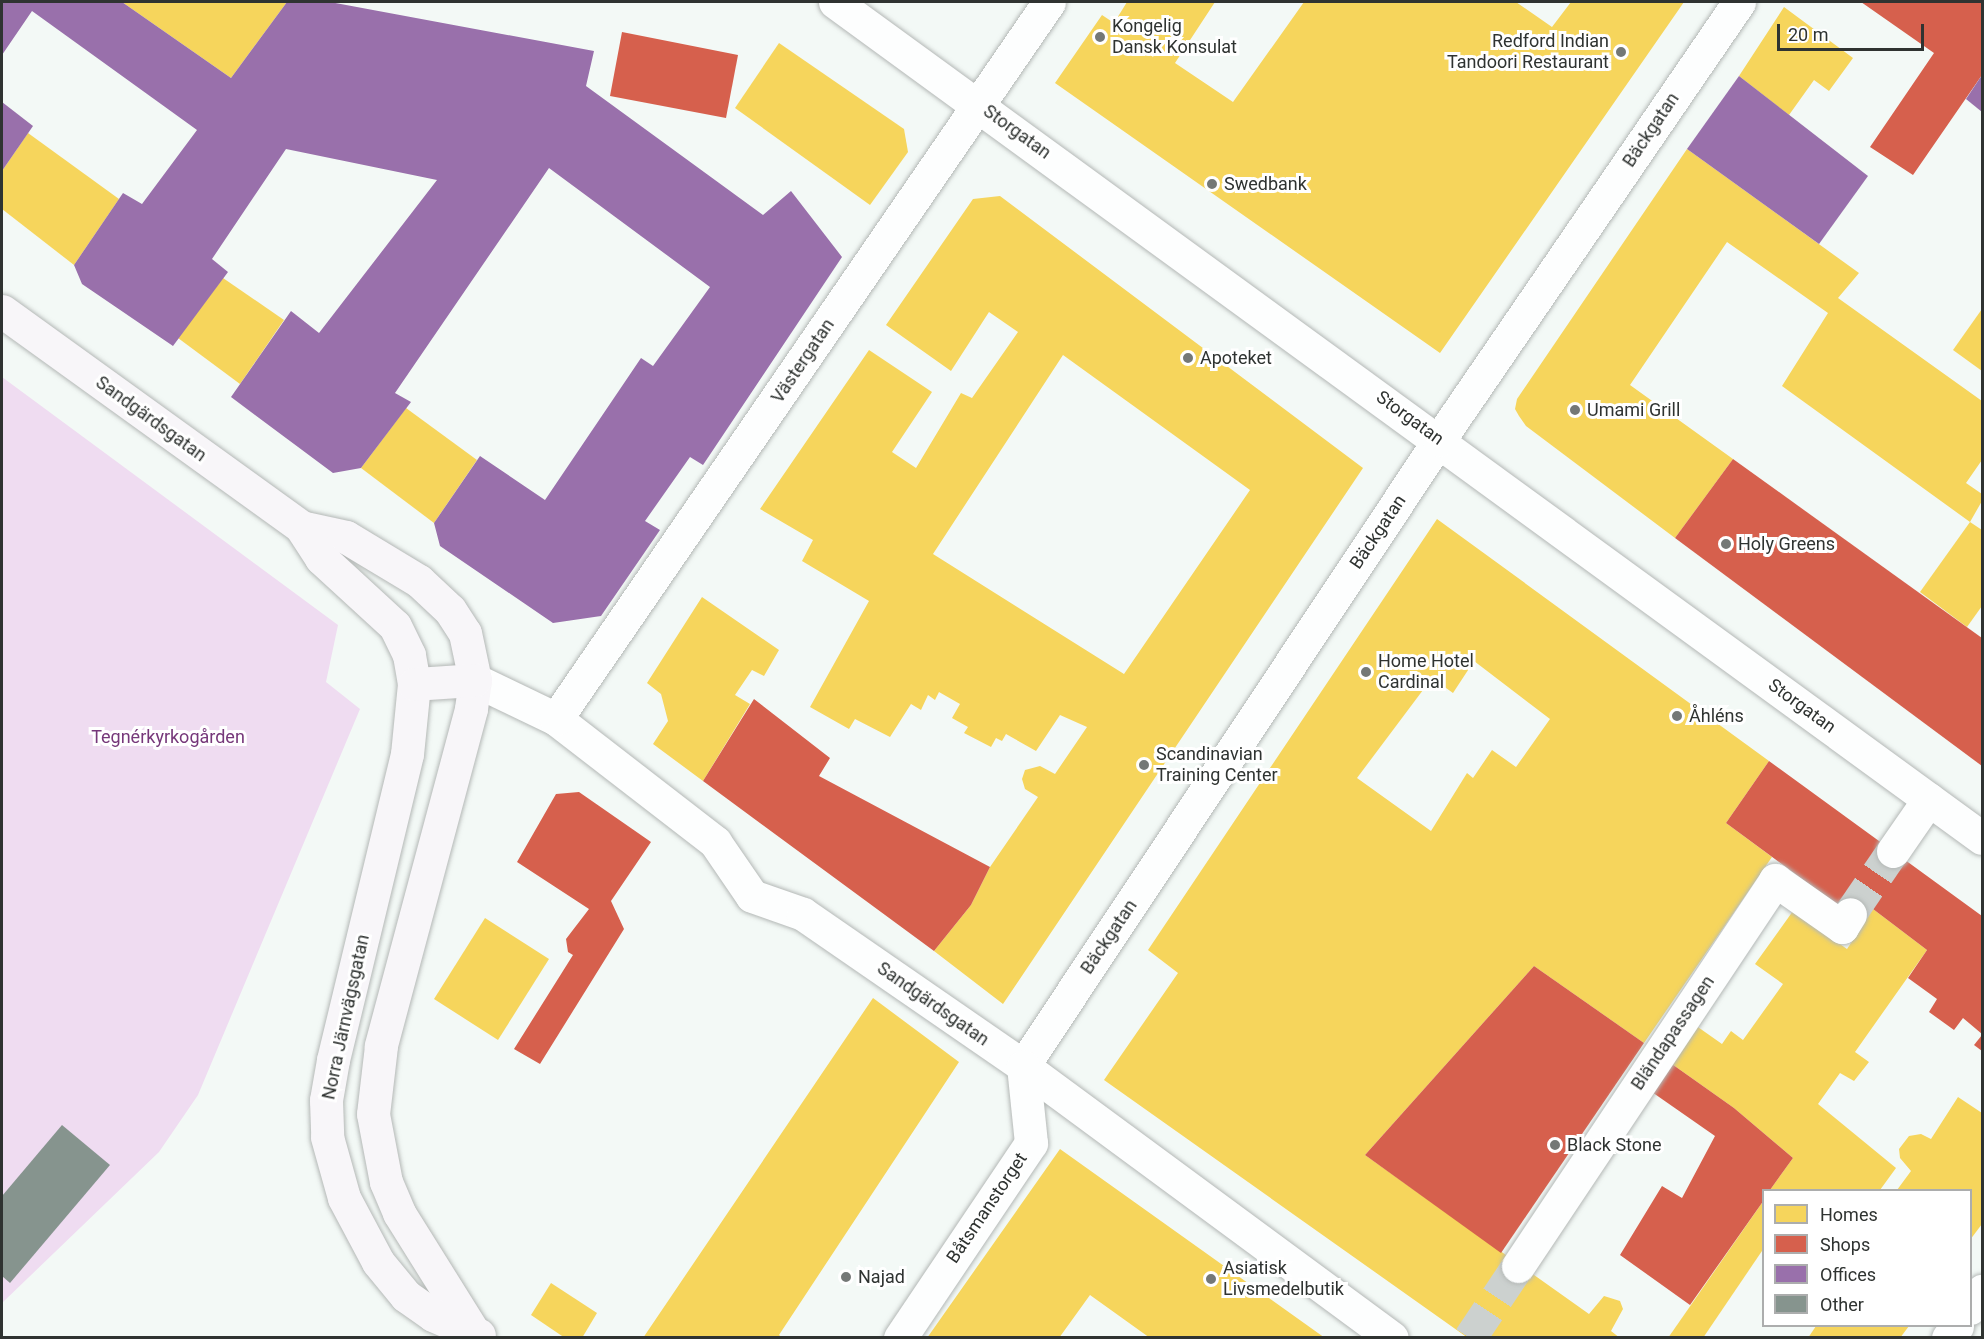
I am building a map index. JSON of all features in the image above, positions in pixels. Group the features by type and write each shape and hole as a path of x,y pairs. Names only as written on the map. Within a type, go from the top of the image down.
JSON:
{"street":[{"name":"Storgatan","path":"835,2 979,104 1983,838"},
{"name":"Västergatan","path":"556,720 1048,2"},
{"name":"Bäckgatan","path":"1023,1066 1439,440 1739,2"},
{"name":"Sandgärdsgatan","path":"2,311 301,526 346,537 419,581 450,610 465,633 475,680 556,720 715,842 752,896 803,914 1023,1066 1392,1338"},
{"name":"Sandgärdsgatan","path":"301,526 321,558 395,626 409,655 414,684"},
{"path":"414,684 475,680"},
{"name":"Norra Järnvägsgatan","path":"475,680 457,765 381,1046 373,1114 386,1182 399,1213 477,1334"},
{"name":"Norra Järnvägsgatan","path":"414,684 407,754 333,1060 327,1100 327,1137 344,1198 378,1262 406,1296 433,1315 477,1334"},
{"path":"1893,851 1929,799"},
{"name":"Bländapassagen","path":"1518,1266 1775,880 1842,927 1850,914"},
{"name":"Båtsmanstorget","path":"900,1338 1031,1143 1023,1066"},
{"path":"1972,1307 1983,1291"}],"green space":[{"name":"Tegnérkyrkogården","path":"2,377 338,625 326,682 360,709 198,1095 159,1152 2,1303"}],"building: Homes":[{"path":"122,2 287,2 231,78"},
{"path":"1127,2 1215,2 1175,63 1233,102 1304,2 1516,2 1552,27 1571,2 1684,2 1440,353 1055,83 1102,15 1114,23"},
{"path":"1784,7 1853,58 1829,91 1814,80 1789,115 1739,76"},
{"path":"779,43 904,129 908,152 870,205 735,108"},
{"path":"28,133 119,199 74,265 2,209 2,171"},
{"path":"1687,149 1859,273 1838,298 1982,401 1982,460 1966,483 1982,494 1982,501 1970,522 1782,386 1828,313 1727,242 1630,385 1733,459 1675,538 1526,426 1515,409 1517,399"},
{"path":"1000,196 1363,468 1003,1004 934,951 971,905 990,867 1038,797 1025,789 1022,779 1025,770 1040,766 1055,774 1087,727 1060,715 1036,751 1006,734 1002,741 996,738 991,747 964,733 968,727 952,718 960,704 939,692 935,700 928,695 921,710 911,704 890,737 855,719 849,729 810,707 869,601 802,561 813,540 760,509 869,350 932,392 892,452 916,468 961,393 972,398 1018,332 989,312 951,371 886,325 973,199","holes":["1063,355 1250,490 1124,674 933,554"]},
{"path":"223,278 284,320 240,384 178,338"},
{"path":"1982,309 1982,371 1953,350"},
{"path":"406,408 477,460 434,523 361,468"},
{"path":"1437,519 1769,761 1726,823 1772,857 1644,1043 1534,966 1365,1155 1589,1314 1604,1296 1620,1301 1623,1309 1611,1331 1620,1338 1468,1338 1104,1080 1178,973 1148,950","holes":["1474,661 1550,719 1516,767 1492,750 1473,778 1467,773 1431,831 1357,778 1432,678 1453,693"]},
{"path":"1970,522 1982,530 1982,606 1967,627 1920,592"},
{"path":"702,597 779,650 764,676 752,670 735,695 750,704 703,781 653,744 668,721 661,694 647,683"},
{"path":"1873,909 1927,950 1855,1052 1869,1062 1854,1081 1840,1073 1818,1104 1896,1168 1881,1189 1771,1189 1793,1158 1734,1108 1669,1062 1695,1025 1722,1044 1731,1031 1743,1040 1783,984 1755,964 1793,911 1847,949"},
{"path":"485,918 549,959 498,1040 434,999"},
{"path":"873,998 959,1062 779,1335 783,1338 643,1338"},
{"path":"1958,1097 1982,1113 1982,1224 1972,1237 1972,1189 1898,1189 1911,1171 1900,1158 1899,1149 1909,1136 1921,1134 1931,1139"},
{"path":"1060,1149 1325,1338 1150,1338 1090,1295 1059,1338 927,1338"},
{"path":"1762,1203 1762,1251 1703,1338 1668,1338"},
{"path":"551,1283 597,1313 582,1338 565,1338 531,1315"},
{"path":"1815,1327 1908,1327 1900,1338 1808,1338"}],"building: Shops":[{"path":"1861,2 1982,2 1982,75 1913,175 1870,147 1934,53"},
{"path":"622,32 738,55 726,118 610,96"},
{"path":"1733,459 1982,638 1982,766 1675,538"},
{"path":"754,699 830,758 819,776 990,867 971,905 934,951 703,781"},
{"path":"1769,761 1982,916 1982,1034 1963,1018 1954,1030 1929,1012 1937,999 1908,978 1927,950 1873,909 1863,924 1726,823"},
{"path":"579,792 651,842 611,901 624,929 540,1064 514,1049 573,955 568,952 566,939 589,909 517,862 556,794"},
{"path":"1534,966 1644,1043 1501,1253 1365,1155"},
{"path":"1982,1035 1982,1051 1974,1045"},
{"path":"1669,1062 1734,1108 1793,1158 1771,1189 1762,1189 1762,1203 1690,1305 1620,1255 1662,1186 1682,1198 1715,1136 1649,1090"}],"building: Offices":[{"path":"2,2 122,2 231,78 287,2 330,2 594,51 586,86 763,215 791,191 842,257 703,465 690,457 645,521 660,530 601,616 553,623 440,546 434,523 480,456 545,500 641,358 653,366 710,287 549,168 395,393 411,402 361,468 333,473 231,397 291,311 319,333 437,180 286,149 212,259 228,272 173,346 82,284 74,265 123,193 142,204 197,130 32,11 2,55"},
{"path":"1982,75 1982,112 1966,99"},
{"path":"1739,76 1868,176 1819,244 1687,149"},
{"path":"2,102 33,126 2,171"}],"building: Other":[{"path":"62,1125 110,1165 10,1283 2,1276 2,1196"}],"tunnel":[{"path":"1850,914 1893,851"},
{"path":"1470,1338 1518,1266"}],"place":[{"name":"Kongelig Dansk Konsulat","path":"1100,37"},
{"name":"Redford Indian Tandoori Restaurant","path":"1621,52"},
{"name":"Swedbank","path":"1212,184"},
{"name":"Apoteket","path":"1188,358"},
{"name":"Umami Grill","path":"1575,410"},
{"name":"Holy Greens","path":"1726,544"},
{"name":"Home Hotel Cardinal","path":"1366,672"},
{"name":"Åhléns","path":"1677,716"},
{"name":"Scandinavian Training Center","path":"1144,765"},
{"name":"Black Stone","path":"1555,1145"},
{"name":"Najad","path":"846,1277"},
{"name":"Asiatisk Livsmedelbutik","path":"1211,1279"}]}
